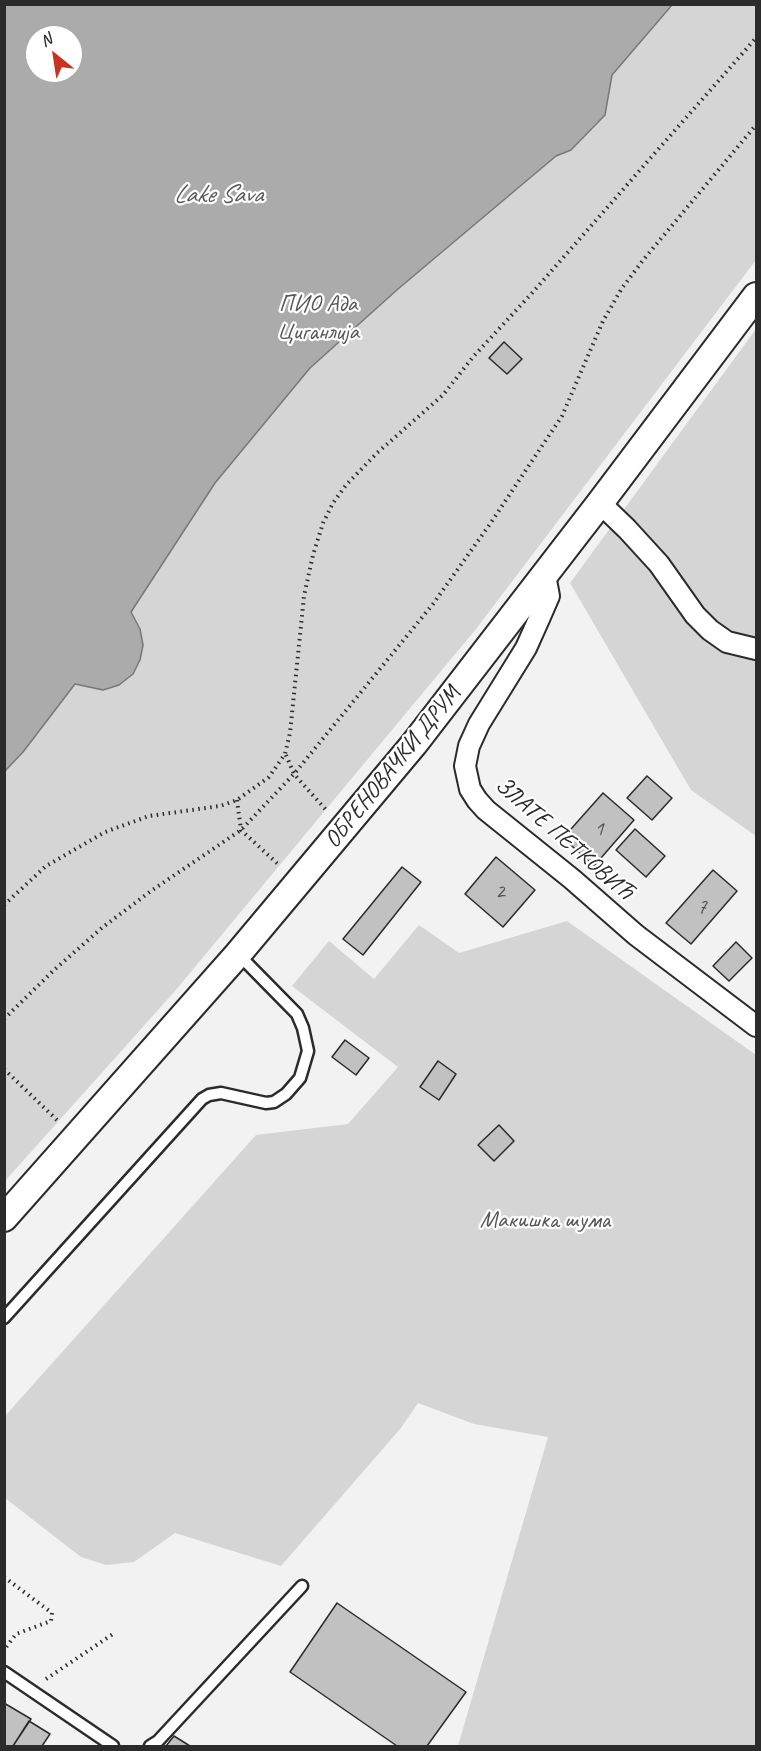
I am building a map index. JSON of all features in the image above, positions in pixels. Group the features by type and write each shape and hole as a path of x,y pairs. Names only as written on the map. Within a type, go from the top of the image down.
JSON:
{"street":[{"name":"ОБРЕНОВАЧКИ ДРУМ","path":"4,1218 238,954 421,735 756,296"},
{"path":"600,503 627,528 659,564 695,615 710,630 727,642 756,649"},
{"name":"ЗЛАТЕ ПЕТКОВИЋ","path":"545,574 549,596 539,619 526,648 478,724 469,746 465,766 470,789 486,810 572,879 636,935 756,1026"}],"lane":[{"path":"4,1318 202,1099 220,1093 266,1103 274,1102 286,1094 300,1078 308,1051 297,1014 238,954"},
{"path":"150,1746 166,1732 302,1586"},
{"path":"4,1672 113,1746"}],"path":[{"path":"4,905 46,866 116,828 149,816 220,806 237,800 269,777 285,754 290,733 304,596 313,555 323,523 333,503 346,485 377,453 443,395 473,357 756,38"},
{"path":"4,1019 54,970 103,927 151,891 241,830 294,774 433,604 490,524 562,416 603,321 622,288 644,258 756,125"},
{"path":"285,754 294,774 343,830"},
{"path":"237,800 241,830 298,883"},
{"path":"4,1069 76,1139"},
{"path":"4,1578 52,1613 51,1621 16,1634 4,1650"},
{"path":"30,1690 112,1634"}],"green space":[{"name":"ПИО Ада Циганлија","path":"5,5 756,5 756,260 476,629 175,991 5,1181"},
{"path":"756,329 756,836 691,790 570,583"},
{"name":"Макишка шума","path":"567,921 756,1055 756,1746 458,1746 548,1437 474,1424 418,1403 401,1428 281,1566 175,1533 134,1562 106,1565 81,1557 5,1498 5,1416 256,1135 348,1124 398,1067 292,986 329,941 374,979 419,925 459,953"}],"water":[{"name":"Lake Sava","path":"5,4 672,5 612,75 605,115 571,150 556,156 398,289 310,368 215,483 131,612 140,629 143,645 140,660 133,674 119,685 103,690 75,684 23,752 5,771"}],"building":[{"path":"504,342 522,359 507,374 489,358"},
{"path":"647,776 672,798 652,820 627,798"},
{"path":"603,793 634,820 594,866 563,838"},
{"path":"635,829 665,856 646,877 616,850"},
{"path":"496,857 535,890 503,927 465,894"},
{"path":"402,867 421,882 363,955 343,939"},
{"path":"713,870 737,891 691,944 666,923"},
{"path":"736,942 752,958 729,981 713,966"},
{"path":"345,1040 369,1058 356,1075 332,1057"},
{"path":"438,1061 456,1074 439,1100 420,1087"},
{"path":"499,1125 514,1141 494,1161 478,1145"},
{"path":"337,1603 466,1692 427,1746 397,1746 290,1672"},
{"path":"4,1703 31,1719 13,1746 4,1746"},
{"path":"29,1721 50,1734 42,1746 13,1746"},
{"path":"174,1736 190,1746 166,1746"}]}
